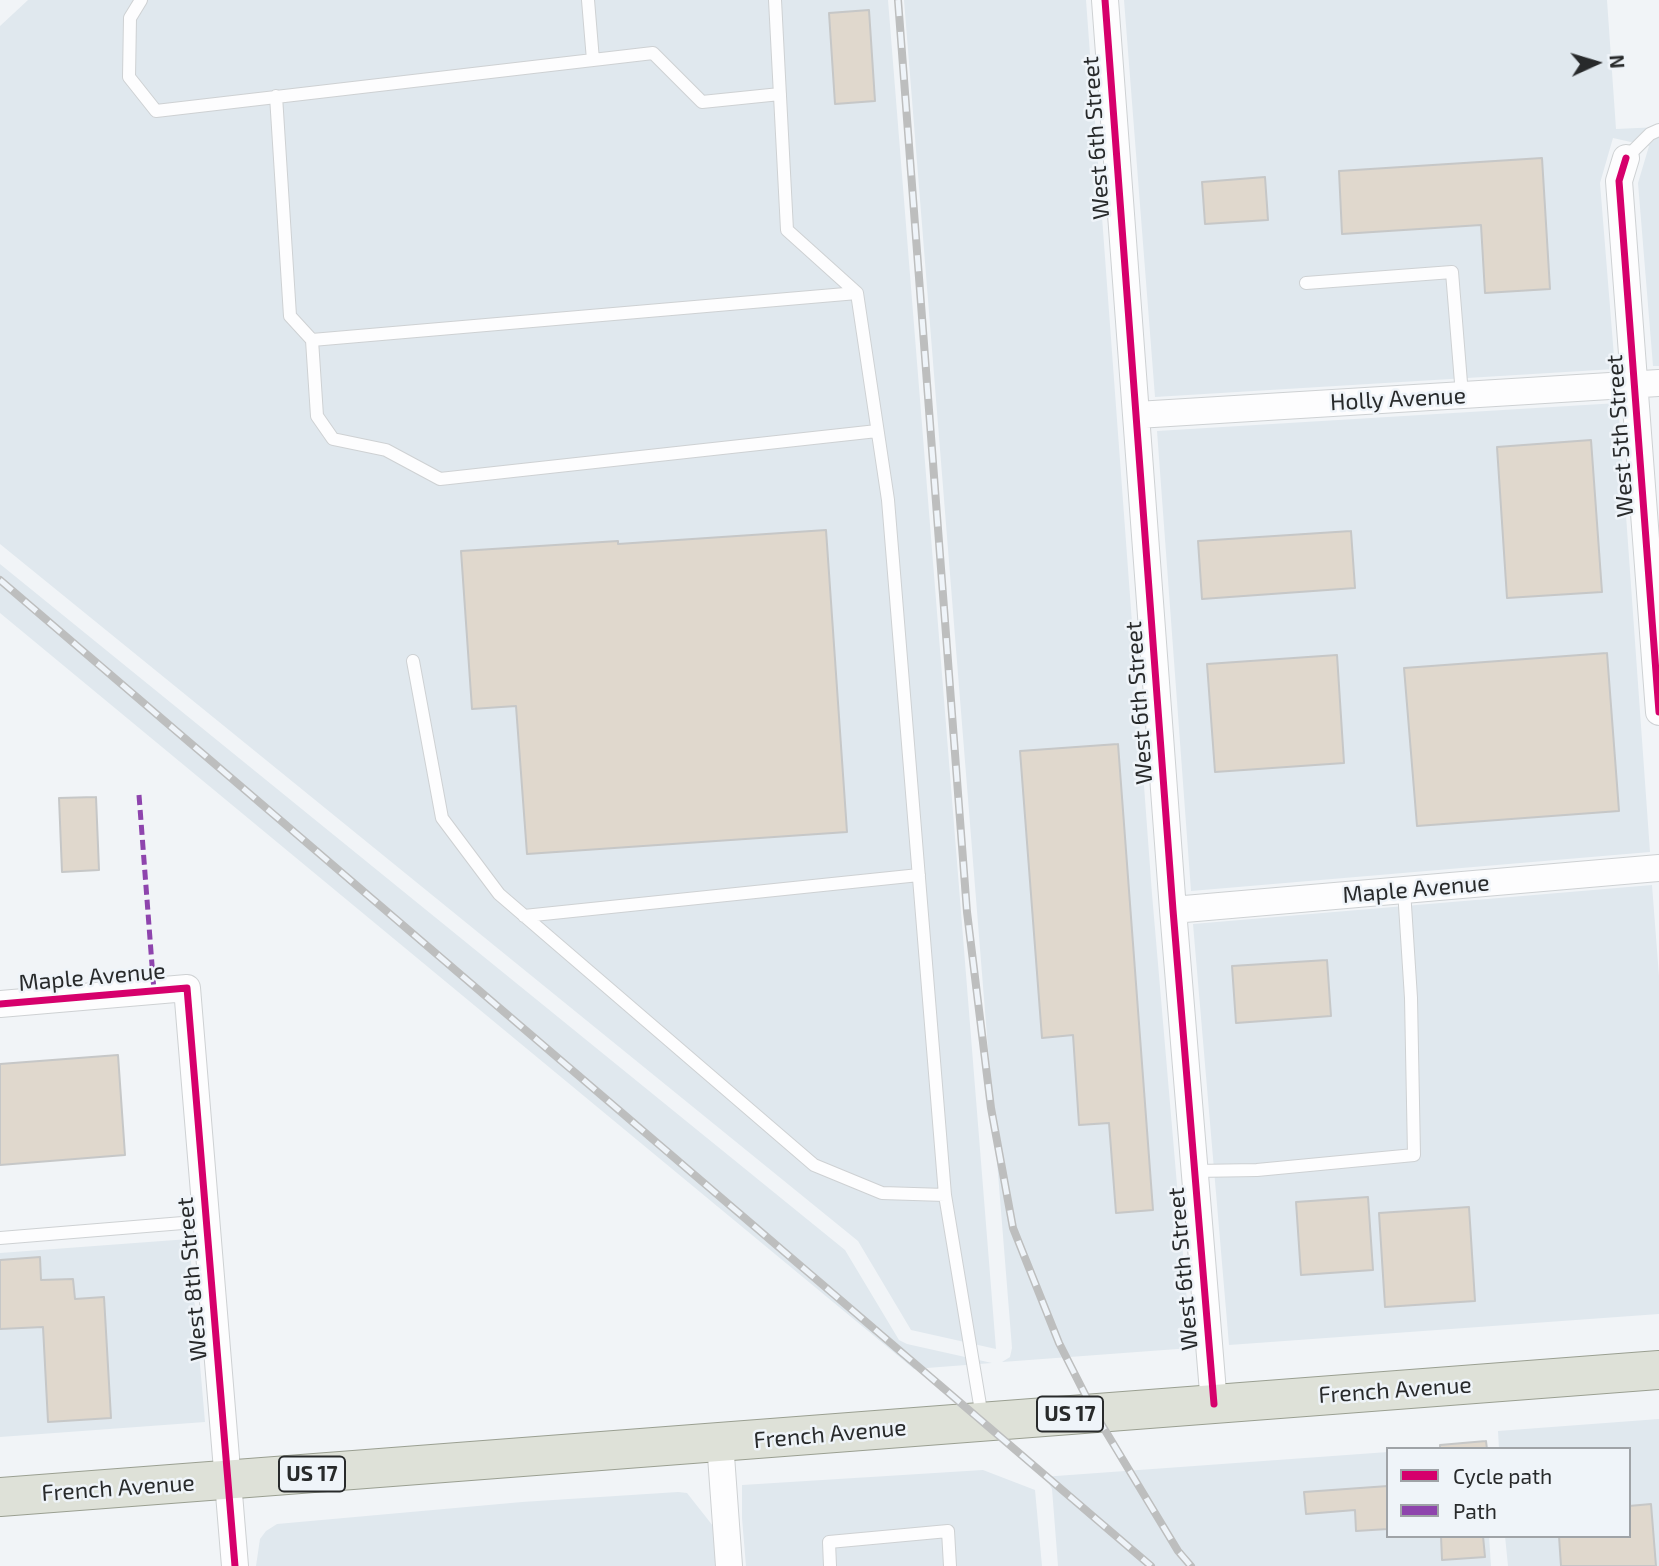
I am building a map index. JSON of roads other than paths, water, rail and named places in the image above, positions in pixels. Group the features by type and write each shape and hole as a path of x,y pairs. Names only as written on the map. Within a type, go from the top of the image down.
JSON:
{"main road":[{"name":"French Avenue","path":"0,1497 1659,1370"}],"street":[{"name":"West 6th Street","path":"1105,0 1173,909 1214,1404"},
{"name":"West 5th Street","path":"1626,158 1619,181 1647,384 1659,712"},
{"name":"Holly Avenue","path":"1137,415 1647,384"},
{"name":"Maple Avenue","path":"1173,909 1659,868"},
{"name":"Maple Avenue","path":"0,1004 187,988"},
{"name":"West 8th Street","path":"187,988 235,1566"},
{"path":"720,1443 729,1566"}],"lane":[{"path":"141,0 131,18 129,77 156,111 653,53 702,102 780,94"},
{"path":"588,0 593,60"},
{"path":"775,0 787,230 857,293 888,500 945,1195 982,1421"},
{"path":"276,96 290,316 312,340 317,416 333,439 386,450 440,479 877,431"},
{"path":"1626,158 1650,134 1659,130"},
{"path":"1306,283 1452,272 1462,395"},
{"path":"312,340 857,293"},
{"path":"413,661 442,818 499,894 814,1165 882,1193 945,1195"},
{"path":"524,916 919,875"},
{"path":"1195,1171 1257,1170 1414,1155 1411,998 1404,890"},
{"path":"0,1238 207,1221"},
{"path":"830,1566 829,1542 948,1531 950,1566"}],"railway":[{"path":"898,0 967,912 991,1108 1013,1228 1059,1343 1094,1412 1178,1551 1191,1566"},
{"path":"0,580 1151,1566"}]}
